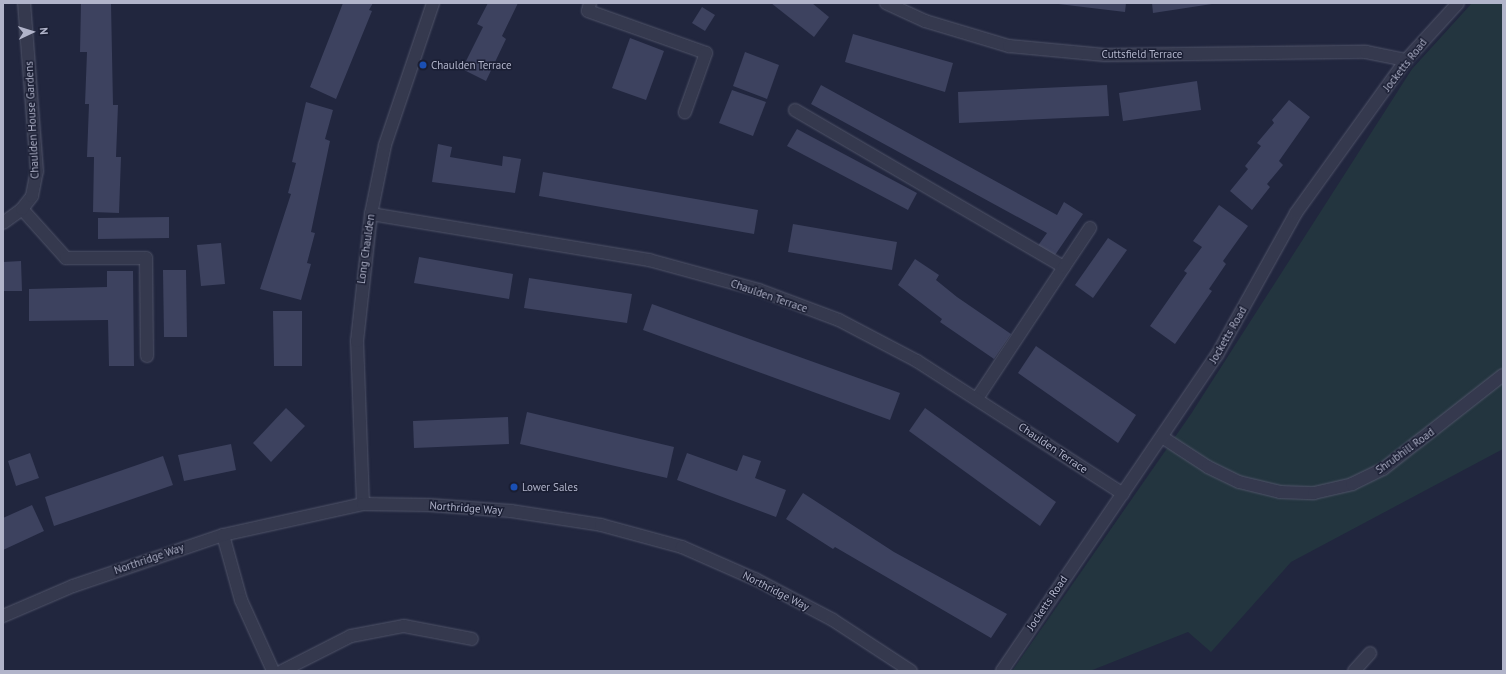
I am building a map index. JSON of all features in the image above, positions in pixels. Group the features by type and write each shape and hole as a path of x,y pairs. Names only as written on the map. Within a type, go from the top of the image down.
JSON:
{"street":[{"name":"Chaulden House Gardens","path":"3,223 22,209 32,196 37,171 24,3"},
{"name":"Long Chaulden","path":"363,504 357,341 370,214 385,145 433,3"},
{"path":"590,3 588,11 706,53 685,112"},
{"name":"Cuttsfield Terrace","path":"886,3 925,20 1009,46 1105,55 1366,52 1406,60"},
{"name":"Jocketts Road","path":"1002,671 1217,355 1296,213 1406,60 1458,3"},
{"path":"795,110 1064,267"},
{"path":"22,209 66,258 146,258 147,356"},
{"name":"Chaulden Terrace","path":"370,214 649,260 759,290 839,320 917,360 978,397 1123,494"},
{"path":"978,397 1090,228"},
{"name":"Shrubhill Road","path":"1162,437 1208,467 1239,482 1280,492 1314,493 1352,484 1383,469 1503,375"},
{"name":"Northridge Way","path":"3,616 72,586 223,535 363,504 511,511 601,525 682,547 755,579 833,620 911,671"},
{"path":"223,535 241,600 273,671"},
{"path":"282,671 351,636 404,626 472,639"},
{"path":"1354,671 1370,653"}],"shaded area":[{"path":"1472,3 1503,3 1503,449 1291,562 1211,652 1188,632 1090,671 1012,671 1191,414 1412,69"}],"building":[{"path":"81,3 111,3 113,105 118,105 116,157 121,157 119,213 93,212 94,157 87,157 89,104 85,104 87,52 80,52"},
{"path":"343,3 373,3 369,10 372,11 336,99 310,87"},
{"path":"488,3 518,3 502,36 506,39 486,81 462,69 483,27 477,24"},
{"path":"771,3 812,3 829,17 814,37"},
{"path":"1050,3 1126,3 1125,12"},
{"path":"1152,3 1212,3 1212,4 1153,13"},
{"path":"702,7 715,15 705,31 692,23"},
{"path":"853,34 953,63 945,92 845,62"},
{"path":"630,38 664,51 646,100 612,88"},
{"path":"745,52 779,65 767,99 733,86"},
{"path":"1197,81 1201,110 1123,121 1119,93"},
{"path":"821,85 1057,215 1064,202 1083,214 1053,258 1037,247 1047,233 811,104"},
{"path":"1107,85 1109,116 959,123 958,92"},
{"path":"732,90 766,102 753,136 719,123"},
{"path":"1289,100 1310,117 1279,161 1283,165 1267,184 1270,187 1252,210 1230,191 1248,169 1245,166 1261,146 1257,143 1274,123 1272,120"},
{"path":"306,102 333,110 325,139 330,141 311,232 315,233 307,263 311,264 301,300 260,289 291,194 288,193 296,163 292,162"},
{"path":"797,129 917,193 908,210 787,146"},
{"path":"438,144 452,147 450,157 502,166 503,156 521,159 515,193 432,182"},
{"path":"543,172 758,210 754,234 539,196"},
{"path":"1219,205 1248,226 1223,261 1226,264 1209,289 1212,291 1175,344 1150,326 1187,273 1184,271 1202,247 1193,241"},
{"path":"169,217 169,238 98,239 98,218"},
{"path":"793,224 897,242 892,270 788,252"},
{"path":"1108,238 1127,250 1093,298 1075,285"},
{"path":"221,243 225,284 201,286 197,245"},
{"path":"419,257 513,274 509,299 414,283"},
{"path":"915,259 939,275 936,280 957,297 1011,334 994,359 940,322 942,319 898,285"},
{"path":"21,261 22,291 3,291 3,262"},
{"path":"163,270 186,270 187,337 164,337"},
{"path":"107,271 133,271 134,366 109,366 108,320 29,321 29,289 107,287"},
{"path":"529,278 632,294 627,323 524,308"},
{"path":"652,304 900,393 890,420 643,330"},
{"path":"273,311 302,311 302,366 274,366"},
{"path":"1036,346 1136,415 1118,443 1018,373"},
{"path":"286,408 305,426 271,462 253,443"},
{"path":"925,408 1056,502 1040,526 909,431"},
{"path":"527,412 674,447 667,478 520,444"},
{"path":"508,417 509,444 414,448 413,421"},
{"path":"231,444 236,470 184,481 178,455"},
{"path":"30,453 39,478 16,486 8,461"},
{"path":"687,453 737,471 743,455 761,461 755,478 786,490 776,517 677,480"},
{"path":"163,456 173,485 54,526 45,497"},
{"path":"803,493 894,552 1007,614 991,638 835,547 833,549 786,519"},
{"path":"32,505 44,531 3,550 3,518"}],"place":[{"name":"Chaulden Terrace","path":"423,65"},
{"name":"Lower Sales","path":"514,487"}]}
